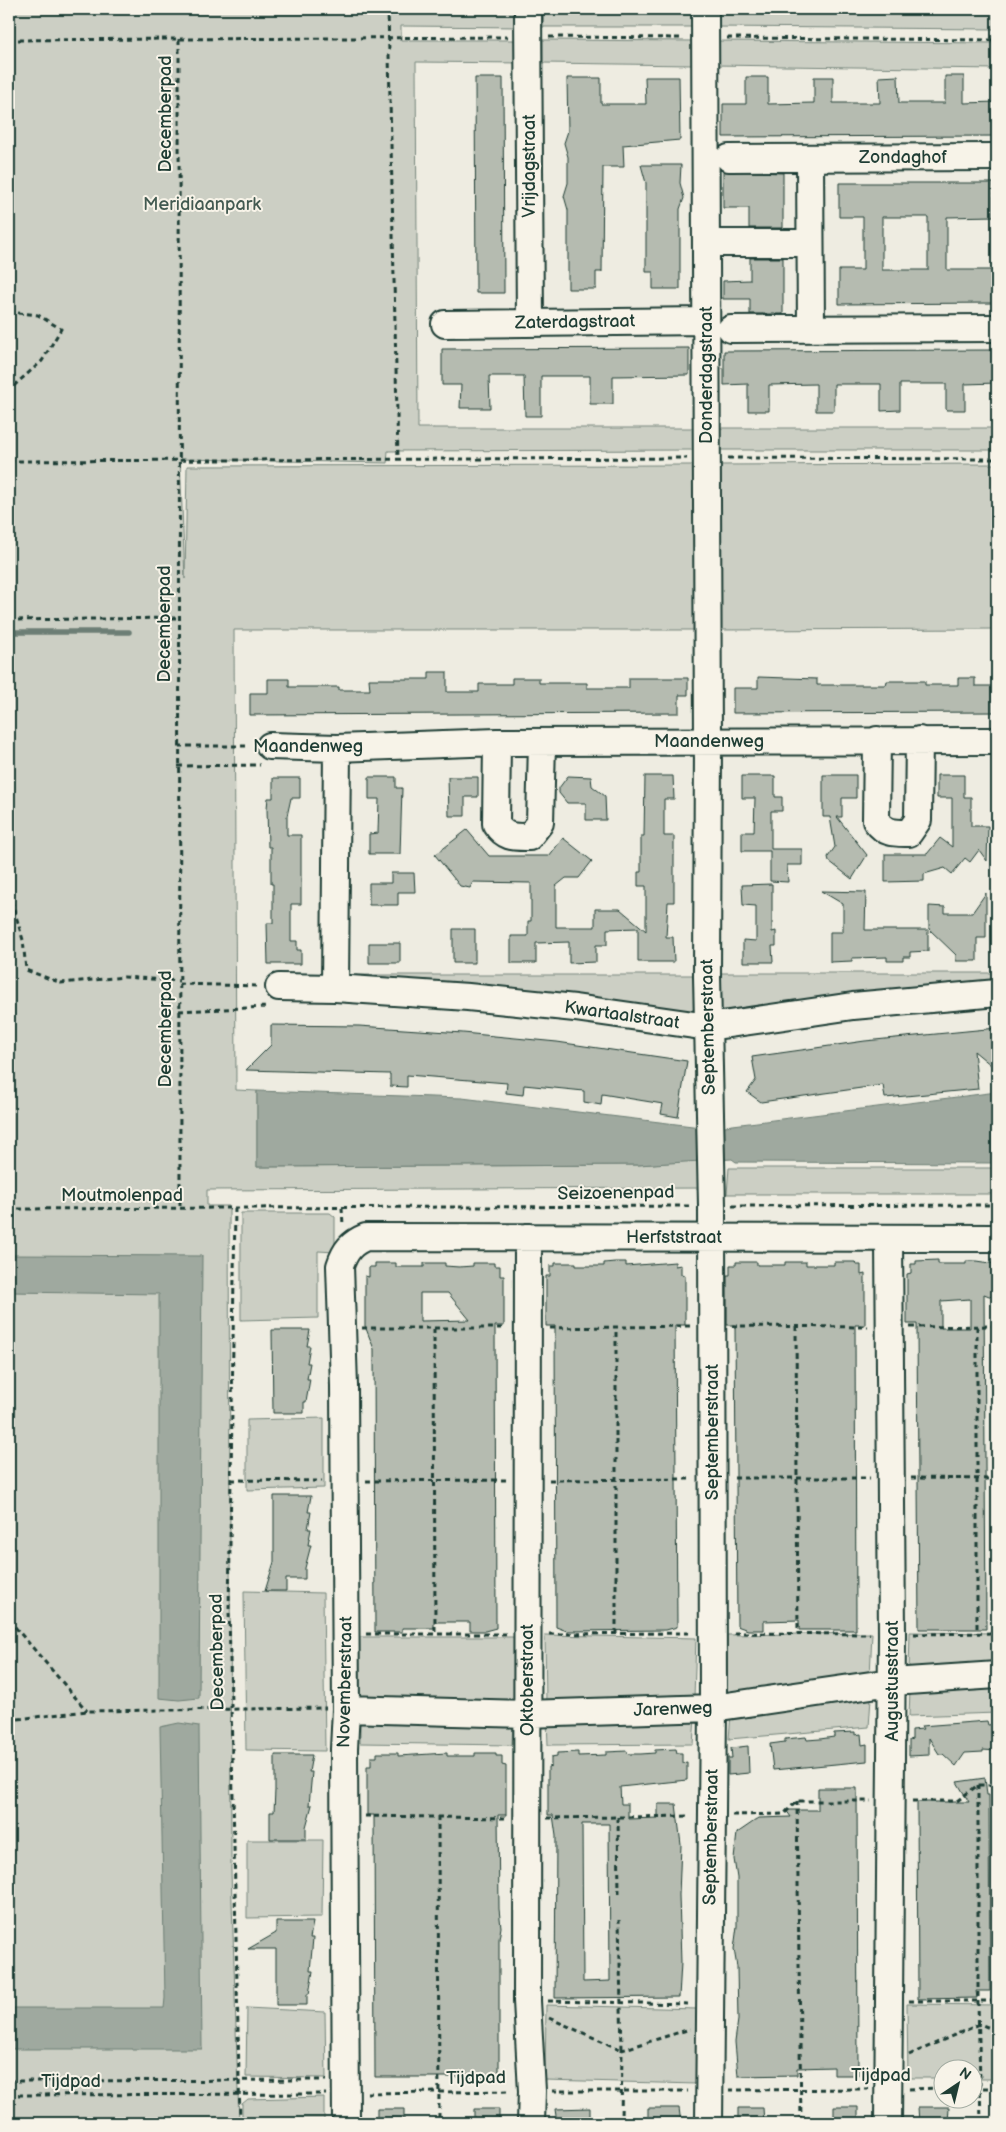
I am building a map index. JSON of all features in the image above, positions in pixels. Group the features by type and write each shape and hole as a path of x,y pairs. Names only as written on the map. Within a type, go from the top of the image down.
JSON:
{"street":[{"name":"Vrijdagstraat","path":"528,9 530,323"},
{"name":"Donderdagstraat","path":"705,9 708,741"},
{"name":"Zondaghof","path":"729,158 997,157"},
{"path":"810,158 810,329"},
{"path":"706,243 809,243"},
{"name":"Zaterdagstraat","path":"445,324 706,321"},
{"path":"732,329 997,328"},
{"path":"877,740 876,821 890,833 909,833 918,820 919,740"},
{"name":"Septemberstraat","path":"708,741 708,1027 712,1206 713,1708 709,2123"},
{"name":"Maandenweg","path":"270,746 337,748 497,742 997,741"},
{"path":"497,742 496,824 508,837 529,837 540,823 542,742"},
{"path":"335,988 337,748"},
{"name":"Kwartaalstraat","path":"278,987 335,988 468,997 575,1008 708,1027 853,1006 997,993"},
{"name":"Herfststraat","path":"352,1244 366,1237 711,1236 889,1239 997,1238"},
{"name":"Oktoberstraat","path":"528,1237 526,1818 527,2005 532,2123"},
{"name":"Augustusstraat","path":"888,2123 892,1682 889,1239"},
{"name":"Novemberstraat","path":"346,2123 344,1816 346,1634 340,1266 344,1253 352,1244"},
{"name":"Jarenweg","path":"346,1709 526,1714 713,1708 892,1682 997,1675"}],"path":[{"path":"388,9 398,459"},
{"path":"9,40 388,36"},
{"name":"Decemberpad","path":"179,39 178,746 180,1208"},
{"path":"9,312 38,315 61,329 42,361 9,390"},
{"path":"9,462 707,458 997,459"},
{"path":"9,620 178,618"},
{"name":"Maandenweg","path":"178,746 270,746"},
{"path":"9,892 23,940 26,970 61,983 124,977 278,987"},
{"name":"Seizoenenpad","path":"235,1208 997,1205"},
{"name":"Decemberpad","path":"235,1208 229,1611 241,2095 240,2123"},
{"name":"Moutmolenpad","path":"9,1209 235,1208"},
{"path":"796,1326 798,1634"},
{"path":"977,1326 977,1633"},
{"path":"341,1328 997,1326"},
{"path":"616,1327 618,1479 616,1634"},
{"path":"434,1328 435,1634"},
{"path":"231,1480 436,1481 712,1478 997,1478"},
{"path":"9,1620 87,1711"},
{"path":"346,1634 997,1633"},
{"path":"9,1720 87,1711 188,1712 231,1708 346,1709"},
{"path":"978,1784 978,2002 981,2060"},
{"path":"344,1816 526,1818 784,1814 797,1801 957,1801 978,1784 997,1784"},
{"path":"797,1801 801,2123"},
{"path":"438,1816 439,2123"},
{"path":"618,1817 619,1895"},
{"path":"619,1920 622,2050 621,2123"},
{"path":"888,2001 997,2002"},
{"path":"527,2005 620,2003 709,2013"},
{"path":"527,2005 622,2050 709,2013"},
{"path":"887,2076 980,2024"},
{"path":"980,2024 997,2031"},
{"name":"Tijdpad","path":"9,2095 241,2095 346,2087 439,2092 801,2090 887,2076 934,2086"},
{"path":"9,2080 240,2079 346,2087"},
{"path":"984,2088 997,2088"},
{"path":"981,2110 981,2123"}],"green space":[{"name":"Meridiaanpark","path":"9,9 524,9 524,27 401,26 401,40 524,40 524,63 416,62 418,428 694,428 693,450 388,451 387,463 180,459 185,579 187,466 693,465 697,630 234,630 236,1090 257,1091 257,1167 638,1165 702,1160 703,1188 207,1190 207,1206 229,1206 231,1871 239,2123 9,2123"},
{"path":"544,9 692,9 692,27 543,27"},
{"path":"713,9 997,10 997,29 713,27"},
{"path":"543,40 693,41 693,65 543,63"},
{"path":"714,41 997,43 997,69 714,65"},
{"path":"717,428 997,428 997,450 716,450"},
{"path":"997,464 997,629 717,630 715,465"},
{"path":"712,973 997,973 997,986 721,1016"},
{"path":"356,975 703,975 699,1015 356,984"},
{"path":"729,1168 997,1168 997,1194 727,1194"},
{"path":"241,1213 330,1213 335,1217 335,1252 318,1251 318,1318 241,1320"},
{"path":"324,1418 324,1488 247,1490 247,1420"},
{"path":"244,1591 323,1593 325,1751 246,1750"},
{"path":"910,1632 997,1633 997,1665 909,1670"},
{"path":"872,1633 870,1676 727,1696 727,1635"},
{"path":"545,1635 696,1638 694,1697 546,1702"},
{"path":"359,1637 517,1637 517,1705 358,1698"},
{"path":"997,1688 997,1713 909,1716 910,1691"},
{"path":"871,1698 869,1727 729,1739 731,1713"},
{"path":"360,1716 513,1720 512,1745 360,1743"},
{"path":"695,1718 693,1744 548,1745 547,1720"},
{"path":"247,1840 323,1840 322,1917 247,1918"},
{"path":"907,2004 997,2005 997,2079 984,2079 984,2060 934,2060 934,2078 908,2078"},
{"path":"546,2005 697,2009 697,2084 545,2080"},
{"path":"247,2008 325,2012 326,2078 246,2077"},
{"path":"324,2097 324,2123 242,2123 242,2104 248,2099"}],"shaded area":[{"path":"257,1091 462,1098 709,1128 997,1092 997,1163 736,1162 732,1159 638,1165 257,1167"},
{"path":"9,1255 202,1256 199,1698 179,1700 159,1698 159,1294 9,1292"},
{"path":"179,1723 199,1726 202,2049 9,2049 9,2008 164,2008 160,1727"}],"building":[{"path":"898,76 899,103 945,103 945,76 964,76 964,103 997,102 997,136 723,137 723,104 746,104 746,77 768,77 768,104 814,103 814,77 833,77 833,103 880,103 879,77"},
{"path":"645,77 679,77 680,140 623,145 624,167 603,167 602,272 596,272 596,289 568,289 568,210 564,196 568,183 568,157 564,143 568,131 567,78 601,78 601,104 646,104"},
{"path":"475,78 503,78 504,293 476,293"},
{"path":"641,165 681,165 680,183 684,198 680,209 680,289 653,289 653,272 646,272 646,183"},
{"path":"723,171 783,173 783,228 749,228 749,208 723,208"},
{"path":"839,183 994,183 994,216 947,217 947,270 994,270 994,303 839,304 839,270 863,270 863,217 839,217","holes":["882,217 928,217 928,270 882,270"]},
{"path":"750,258 783,258 783,314 750,314 750,299 723,299 723,281 750,280"},
{"path":"689,348 689,375 613,376 613,404 590,404 590,376 541,376 541,416 525,416 524,376 489,376 490,408 460,408 461,385 442,385 442,349"},
{"path":"997,350 997,383 965,384 965,410 946,410 946,384 900,384 900,410 881,411 881,384 834,384 834,411 816,411 816,384 769,385 769,411 748,411 748,384 724,385 724,351"},
{"path":"429,672 447,672 447,692 479,692 479,684 512,684 512,678 539,678 539,683 587,683 587,688 629,688 629,678 688,678 688,695 679,695 679,713 250,715 250,693 268,693 268,679 289,679 289,687 339,687 339,690 370,690 369,679 429,679"},
{"path":"758,677 817,679 817,685 886,685 887,681 925,681 925,685 958,685 958,678 975,678 975,686 997,686 997,712 733,713 733,688 758,688"},
{"path":"823,775 856,775 856,798 842,798 842,817 837,817 867,855 852,879 829,861 828,857 835,847 830,817 823,817"},
{"path":"937,775 964,775 964,797 971,797 971,826 988,826 987,861 979,850 970,862 965,858 952,874 945,868 924,874 924,881 885,882 885,854 927,854 940,838 952,847 952,798 937,798"},
{"path":"568,776 591,777 592,786 605,796 606,820 586,820 586,803 567,803 559,793 559,788"},
{"path":"645,776 673,776 674,799 664,799 664,836 674,836 674,902 668,902 666,937 673,937 674,962 638,962 638,928 607,929 607,945 596,945 596,962 569,963 569,942 536,943 536,963 511,963 511,936 528,936 528,921 531,921 531,883 473,882 470,888 460,886 435,855 467,830 489,856 549,856 563,838 592,861 579,878 566,878 556,886 556,927 595,927 595,909 620,909 646,931 646,886 638,886 638,872 641,872 641,836 644,836"},
{"path":"742,776 775,776 775,797 782,797 782,811 771,811 771,849 802,849 802,865 787,865 788,882 770,881 770,851 742,851 742,832 754,832 755,798 742,798"},
{"path":"369,777 396,777 396,788 402,788 400,854 369,854 369,834 378,833 379,799 369,799"},
{"path":"448,777 478,777 478,797 465,797 465,816 449,816"},
{"path":"273,778 300,778 300,798 291,798 287,816 287,835 301,835 301,904 291,904 291,941 297,941 297,950 301,950 301,964 268,964 267,923 273,923 273,884 271,884 271,847 268,847 267,808 268,798 273,798"},
{"path":"391,873 414,873 415,892 398,892 398,905 369,905 369,883 391,883"},
{"path":"772,884 772,932 776,931 776,946 772,946 773,962 743,962 743,940 756,941 756,906 743,905 742,885"},
{"path":"821,891 866,892 865,930 928,930 928,951 910,952 910,957 903,957 903,961 887,961 887,957 852,958 852,961 830,962 830,932 843,932 843,904"},
{"path":"986,893 986,938 977,938 977,961 956,961 956,955 929,929 929,906 945,907 945,913 972,913"},
{"path":"453,929 475,929 475,963 453,963"},
{"path":"369,943 400,943 400,963 369,963"},
{"path":"271,1025 359,1026 463,1033 557,1042 687,1061 678,1117 661,1114 663,1104 602,1094 601,1105 584,1102 584,1091 524,1085 523,1095 506,1093 507,1083 407,1075 407,1087 390,1086 390,1074 246,1070 271,1045"},
{"path":"997,1028 997,1070 974,1051 978,1089 885,1098 883,1085 761,1102 747,1092 756,1080 752,1057 865,1041"},
{"path":"938,1260 938,1264 966,1264 966,1261 976,1261 997,1264 997,1299 984,1294 986,1629 919,1629 917,1324 907,1324 907,1274 911,1273 911,1264 916,1264 916,1261","holes":["970,1299 970,1328 941,1328 941,1301"]},
{"path":"626,1262 626,1266 675,1262 675,1266 681,1265 681,1274 685,1275 685,1325 675,1325 677,1627 666,1630 567,1631 556,1627 555,1326 546,1326 546,1276 550,1276 550,1266 555,1266 555,1263 576,1263 576,1266 604,1266 604,1263"},
{"path":"736,1262 757,1262 757,1265 785,1265 785,1262 806,1262 806,1265 834,1265 834,1262 855,1262 856,1265 861,1265 861,1275 865,1274 865,1325 855,1325 856,1630 799,1630 799,1620 764,1621 764,1630 748,1630 737,1626 735,1325 727,1325 727,1275 730,1275 730,1265 736,1265"},
{"path":"375,1263 396,1263 396,1267 424,1267 424,1263 445,1263 445,1266 459,1267 473,1266 473,1263 494,1263 494,1266 500,1266 500,1276 504,1276 504,1326 495,1326 496,1628 485,1631 470,1631 470,1622 434,1622 434,1628 402,1628 402,1632 375,1632 374,1349 365,1326 365,1276 369,1277 369,1267 375,1267","holes":["420,1293 448,1293 470,1320 420,1321"]},
{"path":"272,1330 310,1330 307,1346 310,1346 307,1363 310,1363 307,1379 310,1379 306,1402 304,1402 304,1413 273,1413"},
{"path":"274,1496 311,1496 308,1512 311,1512 308,1529 311,1529 308,1545 311,1545 305,1568 305,1579 286,1579 286,1591 265,1591 274,1562"},
{"path":"987,1721 988,1725 997,1724 997,1751 983,1750 983,1752 965,1753 956,1766 943,1754 939,1754 929,1738 929,1755 909,1756 909,1740 912,1739 912,1730 923,1729 921,1726"},
{"path":"855,1732 855,1735 861,1734 862,1745 867,1744 867,1761 773,1770 770,1744 785,1742 785,1739 806,1737 807,1740 820,1739 834,1737 834,1733"},
{"path":"748,1746 749,1773 728,1775 728,1758 732,1758 731,1748"},
{"path":"676,1749 677,1753 682,1753 682,1763 687,1762 687,1780 620,1787 621,1804 628,1804 628,1819 658,1818 658,1804 676,1804 681,1845 679,1895 681,1963 679,1997 555,1998 556,1836 553,1815 548,1815 548,1767 551,1766 551,1757 557,1756 557,1753 578,1752 578,1756 606,1755 606,1752 627,1751 628,1754 655,1753 655,1750","holes":["582,1824 609,1824 610,1981 583,1982"]},
{"path":"377,1753 398,1753 398,1756 447,1753 447,1756 475,1756 475,1753 496,1753 496,1756 502,1756 502,1765 506,1766 506,1815 498,1815 499,1909 501,1927 499,1939 499,2077 375,2077 374,1815 367,1815 367,1766 371,1766 371,1757 377,1757"},
{"path":"275,1755 312,1755 309,1772 312,1772 309,1805 312,1805 306,1827 306,1839 270,1839 270,1812 274,1812"},
{"path":"985,1778 987,1795 989,1795 990,1991 976,1991 977,1998 918,1999 917,1802 969,1802 957,1782"},
{"path":"818,1788 857,1788 858,2075 834,2075 834,2067 797,2068 797,2075 738,2076 735,2042 738,2020 737,1967 734,1949 737,1926 737,1878 734,1859 737,1833 759,1818 791,1817 786,1810 818,1810"},
{"path":"276,1922 313,1922 310,1938 313,1938 310,1971 313,1971 309,1994 307,1994 307,2005 276,2005 276,1949 248,1949 276,1933"},
{"path":"834,2107 858,2107 858,2123 834,2123"},
{"path":"918,2107 934,2107 934,2110 949,2110 948,2123 919,2123"},
{"path":"590,2108 590,2123 557,2123 555,2109"},
{"path":"648,2108 679,2108 681,2123 648,2123"},
{"path":"738,2108 763,2108 764,2123 738,2123"},
{"path":"377,2109 404,2109 404,2123 377,2123"},
{"path":"474,2109 499,2109 499,2123 474,2123"}],"waterway":[{"path":"9,632 129,632"}]}
